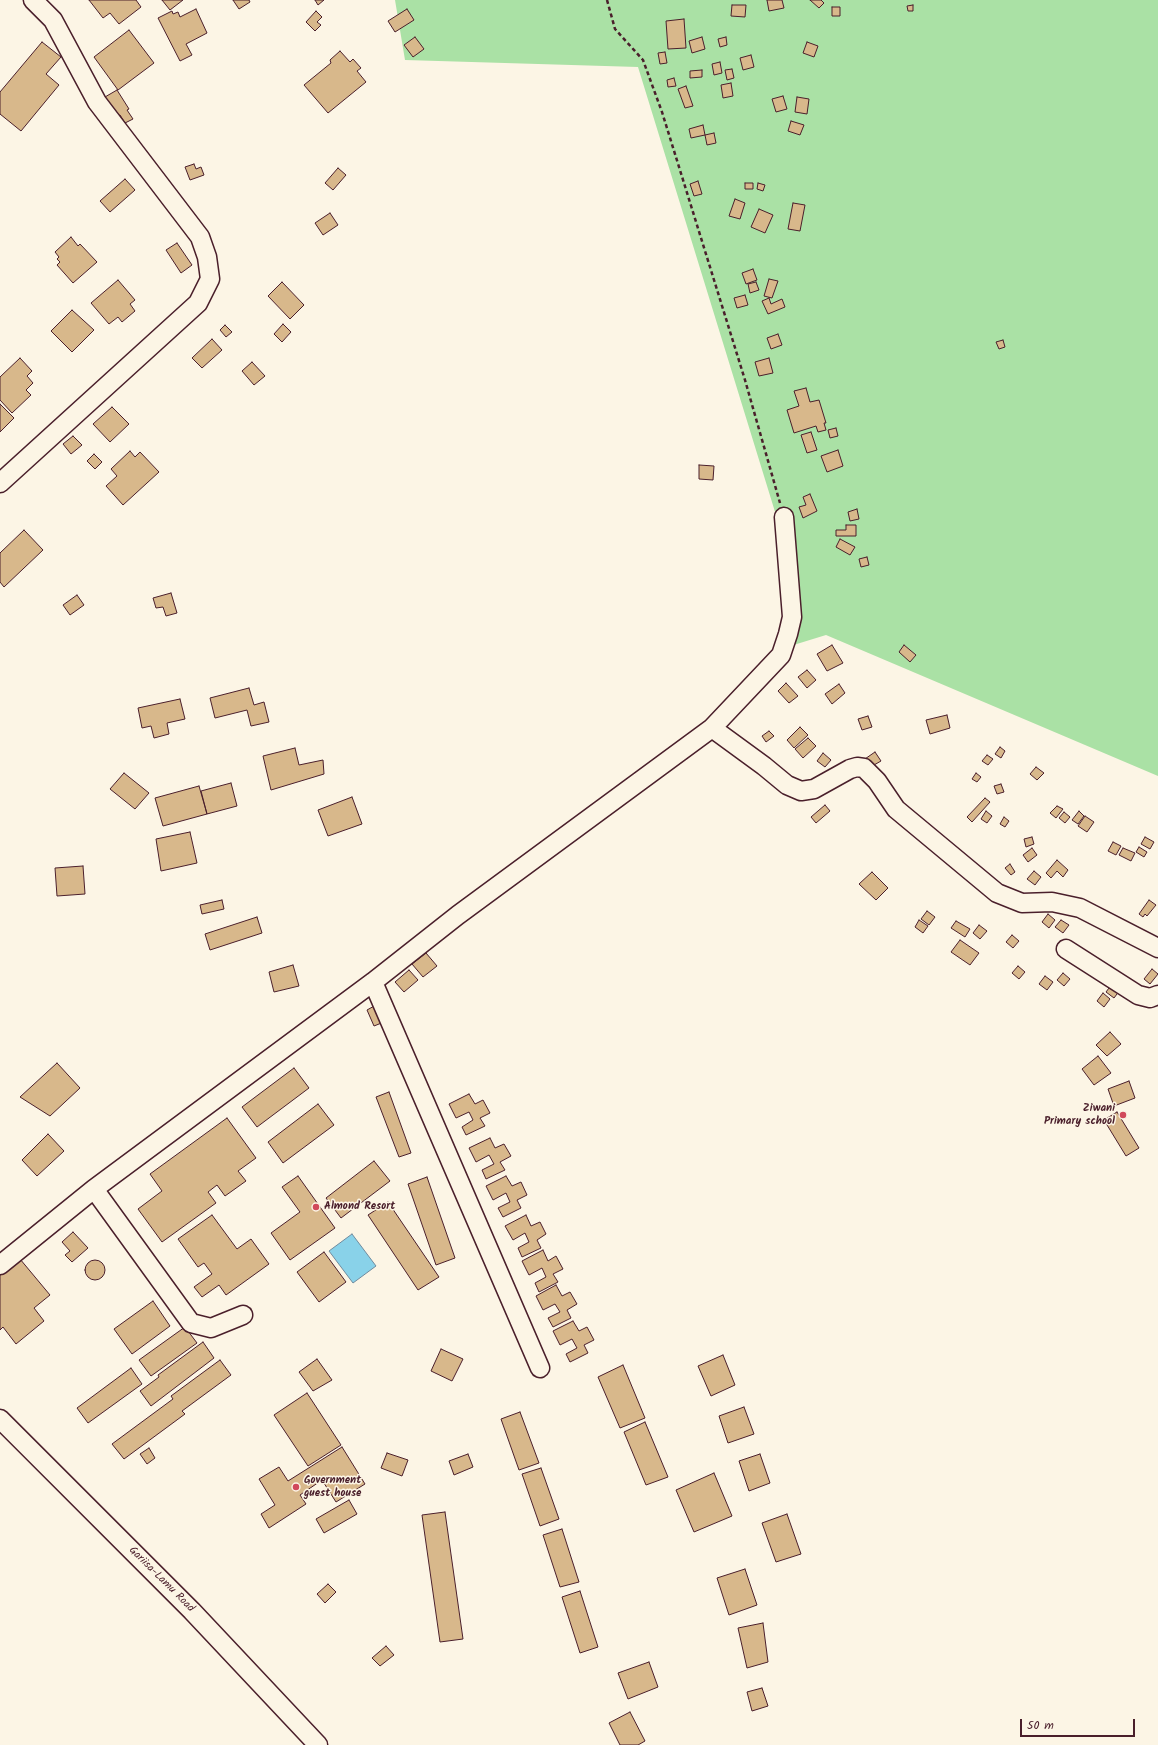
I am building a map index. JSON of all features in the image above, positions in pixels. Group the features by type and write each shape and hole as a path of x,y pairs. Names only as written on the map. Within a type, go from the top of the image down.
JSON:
{"street":[{"path":"0,483 198,303 210,279 207,257 200,237 97,102 53,20 33,0"},
{"path":"0,1264 94,1189 373,982 458,915 712,728 781,655 792,617 784,517"},
{"path":"712,728 764,766 787,785 801,790 814,789 850,769 857,767 864,768 877,781 896,809 997,893 1022,903 1052,902 1080,908 1101,917 1158,948"},
{"path":"1066,949 1138,996 1150,998 1158,995"},
{"path":"373,982 540,1368"},
{"path":"94,1189 191,1324 211,1328 243,1315"},
{"name":"Gariisa-Lamu Road","path":"0,1419 192,1611 318,1745"}],"path":[{"path":"607,0 615,29 643,60 662,112 745,380 784,517"}],"green space":[{"path":"395,0 1158,0 1158,776 826,635 787,647 780,528 638,67 405,60"}],"water":[{"path":"352,1234 376,1266 353,1283 329,1251"}],"building":[{"path":"89,0 136,0 141,7 119,24 110,13 103,18"},
{"path":"162,0 183,0 170,10"},
{"path":"233,0 249,0 250,2 239,9"},
{"path":"315,0 324,0 318,5"},
{"path":"767,0 782,0 784,8 769,11"},
{"path":"810,0 821,0 824,3 819,8"},
{"path":"732,5 746,5 745,17 731,16"},
{"path":"913,5 913,11 908,11 907,6"},
{"path":"832,7 840,7 840,16 832,16"},
{"path":"196,9 207,33 186,44 192,55 180,61 158,18 172,11 173,14 178,12 180,17"},
{"path":"407,9 414,20 395,32 388,21"},
{"path":"316,11 322,17 317,22 321,25 315,31 306,22"},
{"path":"684,19 686,48 668,49 666,21"},
{"path":"129,30 154,63 118,90 94,57"},
{"path":"415,37 424,49 413,57 404,45"},
{"path":"702,37 705,49 692,53 689,41"},
{"path":"726,37 727,45 720,47 718,39"},
{"path":"42,42 61,57 46,74 59,85 21,131 0,114 0,92"},
{"path":"807,42 818,46 814,57 803,53"},
{"path":"340,51 350,62 353,59 361,68 357,71 366,82 328,113 304,85 331,63 330,60"},
{"path":"665,52 667,63 660,64 658,53"},
{"path":"751,55 754,67 743,70 740,58"},
{"path":"720,62 722,73 714,75 712,64"},
{"path":"732,69 734,78 727,80 725,70"},
{"path":"702,70 702,77 690,78 690,71"},
{"path":"674,78 676,86 668,87 667,80"},
{"path":"731,83 733,96 723,98 721,85"},
{"path":"686,86 693,106 685,108 678,89"},
{"path":"117,90 129,109 127,110 133,119 125,123 120,115 118,116 105,97"},
{"path":"783,96 787,109 776,112 772,99"},
{"path":"797,97 809,99 807,114 795,112"},
{"path":"791,121 804,125 800,135 788,131"},
{"path":"703,125 705,135 691,138 689,129"},
{"path":"714,133 716,143 707,145 705,135"},
{"path":"194,164 196,169 201,167 204,175 190,180 185,167"},
{"path":"338,168 346,175 333,190 325,183"},
{"path":"125,179 135,190 110,212 100,201"},
{"path":"698,181 702,194 694,196 690,184"},
{"path":"745,183 753,183 753,189 745,189"},
{"path":"758,183 765,185 763,191 757,189"},
{"path":"735,199 745,203 740,219 729,216"},
{"path":"793,203 805,205 800,231 788,229"},
{"path":"759,209 773,215 765,233 751,227"},
{"path":"330,213 338,225 323,235 315,223"},
{"path":"71,237 78,246 80,244 97,262 73,283 57,265 60,262 57,259 59,257 55,252"},
{"path":"177,243 192,265 181,273 166,250"},
{"path":"753,269 757,280 746,284 742,273"},
{"path":"769,279 778,281 772,298 764,296"},
{"path":"118,280 135,300 130,304 135,311 122,322 118,317 109,324 91,303"},
{"path":"282,282 304,305 290,319 268,296"},
{"path":"756,282 759,290 750,293 748,284"},
{"path":"745,295 748,305 737,308 734,298"},
{"path":"769,298 771,304 782,299 785,307 768,314 762,301"},
{"path":"72,310 94,330 72,352 51,331"},
{"path":"283,324 291,332 282,342 274,334"},
{"path":"225,325 232,332 226,337 220,330"},
{"path":"778,334 782,345 771,349 767,338"},
{"path":"212,339 222,350 202,368 192,358"},
{"path":"1003,340 1005,347 999,349 996,342"},
{"path":"20,358 32,371 27,376 33,383 26,390 31,395 12,413 0,400 0,377"},
{"path":"769,358 773,373 759,376 755,362"},
{"path":"252,362 265,376 254,385 242,371"},
{"path":"806,388 810,402 819,400 826,423 824,423 826,430 818,432 816,426 794,433 787,410 799,406 794,391"},
{"path":"0,404 14,418 0,432"},
{"path":"112,407 129,424 110,442 93,424"},
{"path":"836,428 838,436 830,438 828,430"},
{"path":"811,432 817,450 807,453 801,435"},
{"path":"73,436 82,445 71,454 63,444"},
{"path":"838,450 843,466 827,472 821,456"},
{"path":"130,451 135,457 140,452 159,472 123,505 106,486 117,476 111,469"},
{"path":"94,454 102,462 95,469 87,461"},
{"path":"699,465 714,466 713,480 699,479"},
{"path":"810,494 817,511 803,518 799,507 806,505 803,497"},
{"path":"857,509 859,519 850,521 848,512"},
{"path":"846,525 856,525 856,536 836,536 836,530 846,530"},
{"path":"24,530 43,550 4,587 0,582 0,553"},
{"path":"840,539 855,547 850,555 836,547"},
{"path":"867,557 869,565 861,567 859,559"},
{"path":"171,593 177,613 166,616 163,607 156,608 153,598"},
{"path":"77,595 84,605 70,615 63,605"},
{"path":"832,645 843,663 827,671 817,654"},
{"path":"904,645 916,655 910,662 899,652"},
{"path":"807,670 816,680 807,688 798,677"},
{"path":"786,683 798,696 789,703 778,691"},
{"path":"839,684 845,693 832,704 825,694"},
{"path":"249,688 254,705 264,702 269,722 251,726 247,710 215,718 210,698"},
{"path":"180,699 185,719 167,723 169,734 154,738 151,726 142,728 138,708"},
{"path":"947,715 950,728 930,734 926,720"},
{"path":"868,716 872,727 862,730 858,719"},
{"path":"800,727 808,735 794,748 787,740"},
{"path":"769,731 774,736 766,742 762,736"},
{"path":"808,738 816,746 803,758 795,749"},
{"path":"1000,747 1005,751 1001,758 995,754"},
{"path":"295,748 299,765 323,760 324,774 271,790 263,756"},
{"path":"875,752 881,761 867,769 862,761"},
{"path":"823,753 831,760 825,767 817,761"},
{"path":"987,755 993,759 988,765 982,761"},
{"path":"1036,767 1044,773 1037,780 1030,774"},
{"path":"124,773 149,793 135,809 110,789"},
{"path":"976,773 981,777 977,782 972,779"},
{"path":"231,783 237,806 207,814 201,791"},
{"path":"1001,784 1004,792 997,794 994,786"},
{"path":"199,786 207,814 163,826 155,798"},
{"path":"352,797 362,824 328,836 318,810"},
{"path":"985,798 990,802 972,822 967,817"},
{"path":"825,805 830,811 816,823 811,817"},
{"path":"1057,806 1063,809 1056,818 1050,813"},
{"path":"986,811 992,816 987,823 981,819"},
{"path":"1079,811 1084,816 1078,824 1072,820"},
{"path":"1064,812 1070,817 1065,823 1059,818"},
{"path":"1085,816 1094,822 1087,832 1078,826"},
{"path":"1004,817 1009,821 1005,827 1000,824"},
{"path":"190,832 197,863 161,871 156,839"},
{"path":"1032,837 1034,844 1026,847 1024,839"},
{"path":"1145,837 1154,842 1150,849 1141,844"},
{"path":"1113,842 1121,846 1116,855 1108,851"},
{"path":"1139,847 1147,852 1144,857 1136,852"},
{"path":"1032,848 1037,855 1028,862 1023,855"},
{"path":"1123,848 1135,853 1131,861 1119,855"},
{"path":"1057,860 1068,870 1063,877 1057,871 1051,878 1046,873"},
{"path":"1010,864 1015,872 1011,875 1005,868"},
{"path":"83,866 85,894 57,896 55,868"},
{"path":"1034,871 1041,877 1035,885 1027,879"},
{"path":"872,872 888,888 876,900 859,884"},
{"path":"222,900 224,909 202,914 200,905"},
{"path":"1149,900 1156,905 1147,916 1145,914 1143,917 1139,914"},
{"path":"927,911 935,917 929,925 921,919"},
{"path":"1048,914 1055,920 1049,928 1042,922"},
{"path":"257,917 262,933 210,950 205,934"},
{"path":"919,920 928,926 923,933 915,927"},
{"path":"1061,920 1069,925 1063,933 1055,927"},
{"path":"956,921 970,929 965,937 951,928"},
{"path":"979,925 987,931 980,939 973,933"},
{"path":"1012,935 1019,941 1013,948 1006,942"},
{"path":"960,940 979,953 970,965 951,952"},
{"path":"426,953 437,966 423,977 412,964"},
{"path":"293,965 299,986 274,992 269,972"},
{"path":"1018,966 1025,972 1019,979 1012,973"},
{"path":"1152,969 1158,974 1150,984 1144,979"},
{"path":"409,970 418,980 404,992 395,982"},
{"path":"1063,973 1070,979 1064,986 1057,980"},
{"path":"1045,976 1053,982 1047,990 1039,984"},
{"path":"1112,984 1120,990 1114,998 1106,992"},
{"path":"1103,993 1110,999 1104,1007 1097,1001"},
{"path":"376,1005 384,1022 374,1026 367,1010"},
{"path":"1110,1032 1121,1044 1107,1056 1096,1045"},
{"path":"1098,1056 1111,1073 1094,1085 1082,1069"},
{"path":"57,1063 80,1088 50,1116 20,1097"},
{"path":"294,1068 309,1088 257,1127 242,1107"},
{"path":"1129,1081 1135,1098 1114,1106 1108,1089"},
{"path":"389,1092 411,1153 399,1157 376,1097"},
{"path":"469,1094 475,1104 483,1100 490,1113 480,1118 485,1126 466,1135 462,1127 473,1120 469,1112 456,1118 449,1104"},
{"path":"318,1104 334,1125 283,1163 268,1142"},
{"path":"1117,1112 1139,1148 1126,1156 1104,1120"},
{"path":"227,1118 256,1158 238,1171 246,1181 225,1196 217,1185 208,1192 216,1203 162,1242 138,1209 162,1191 150,1174"},
{"path":"48,1134 64,1151 37,1176 22,1160"},
{"path":"490,1138 495,1148 504,1144 511,1156 500,1162 505,1170 486,1179 482,1170 494,1164 489,1155 476,1162 469,1148"},
{"path":"374,1161 390,1181 341,1218 326,1198"},
{"path":"298,1176 335,1228 290,1260 271,1233 300,1212 282,1187"},
{"path":"506,1176 512,1186 521,1182 527,1195 517,1200 521,1208 503,1217 498,1208 510,1202 506,1193 493,1200 486,1186"},
{"path":"427,1177 455,1258 436,1265 408,1184"},
{"path":"388,1202 439,1277 418,1290 368,1215"},
{"path":"212,1215 237,1249 251,1239 269,1264 226,1295 219,1285 202,1297 194,1287 212,1274 204,1263 198,1267 178,1239"},
{"path":"526,1215 531,1226 540,1222 546,1234 537,1240 541,1248 522,1257 518,1248 529,1242 525,1233 513,1240 505,1226"},
{"path":"73,1232 88,1248 72,1262 65,1255 70,1251 62,1242"},
{"path":"543,1250 548,1261 556,1256 563,1269 553,1274 558,1282 539,1292 535,1283 546,1277 542,1268 529,1275 522,1261"},
{"path":"324,1252 346,1282 319,1302 297,1272"},
{"path":"20,1259 50,1295 34,1308 44,1321 16,1344 3,1327 0,1330 0,1275"},
{"path":"95,1260 102,1263 105,1270 102,1277 95,1280 88,1277 85,1270 88,1263"},
{"path":"556,1285 562,1296 570,1292 577,1304 567,1310 571,1318 553,1327 548,1318 560,1312 555,1304 543,1310 536,1296"},
{"path":"153,1301 170,1326 132,1354 114,1329"},
{"path":"573,1321 579,1331 587,1327 594,1340 584,1345 588,1353 570,1362 566,1354 577,1348 572,1339 560,1345 553,1331"},
{"path":"185,1327 197,1343 151,1376 139,1360"},
{"path":"203,1342 214,1358 151,1406 140,1391 159,1377 158,1375"},
{"path":"441,1349 463,1359 452,1381 431,1371"},
{"path":"723,1355 735,1385 711,1396 698,1366"},
{"path":"317,1359 332,1380 313,1391 299,1372"},
{"path":"220,1360 231,1375 182,1411 185,1414 124,1459 112,1444 173,1399 171,1396"},
{"path":"623,1365 645,1418 620,1428 598,1377"},
{"path":"131,1368 142,1384 88,1423 77,1408"},
{"path":"307,1393 341,1445 308,1466 274,1415"},
{"path":"744,1407 754,1434 728,1443 719,1416"},
{"path":"520,1412 539,1463 519,1470 501,1419"},
{"path":"645,1422 668,1477 646,1485 624,1432"},
{"path":"342,1447 365,1484 336,1502 322,1480 300,1495 306,1504 269,1528 261,1514 275,1505 259,1479 279,1467 288,1481"},
{"path":"149,1448 155,1458 147,1464 140,1454"},
{"path":"387,1453 408,1460 402,1476 381,1468"},
{"path":"468,1454 473,1467 454,1475 449,1461"},
{"path":"760,1454 770,1483 749,1491 739,1461"},
{"path":"541,1468 559,1519 540,1526 522,1474"},
{"path":"714,1473 732,1516 694,1532 676,1490"},
{"path":"349,1500 357,1514 324,1533 316,1519"},
{"path":"445,1512 463,1639 440,1642 422,1515"},
{"path":"787,1514 801,1554 776,1562 762,1523"},
{"path":"562,1529 579,1582 560,1587 543,1535"},
{"path":"745,1569 757,1605 729,1615 717,1578"},
{"path":"328,1584 336,1592 325,1603 317,1594"},
{"path":"580,1591 598,1647 580,1653 562,1597"},
{"path":"763,1623 768,1662 747,1668 738,1628"},
{"path":"386,1646 394,1655 380,1666 372,1658"},
{"path":"649,1662 658,1687 628,1699 618,1673"},
{"path":"762,1688 768,1706 752,1711 747,1692"},
{"path":"630,1712 645,1741 638,1745 620,1745 609,1723"}],"place":[{"name":"Ziwani Primary school","path":"1123,1115"},
{"name":"Almond Resort","path":"316,1207"},
{"name":"Government guest house","path":"296,1487"}]}
